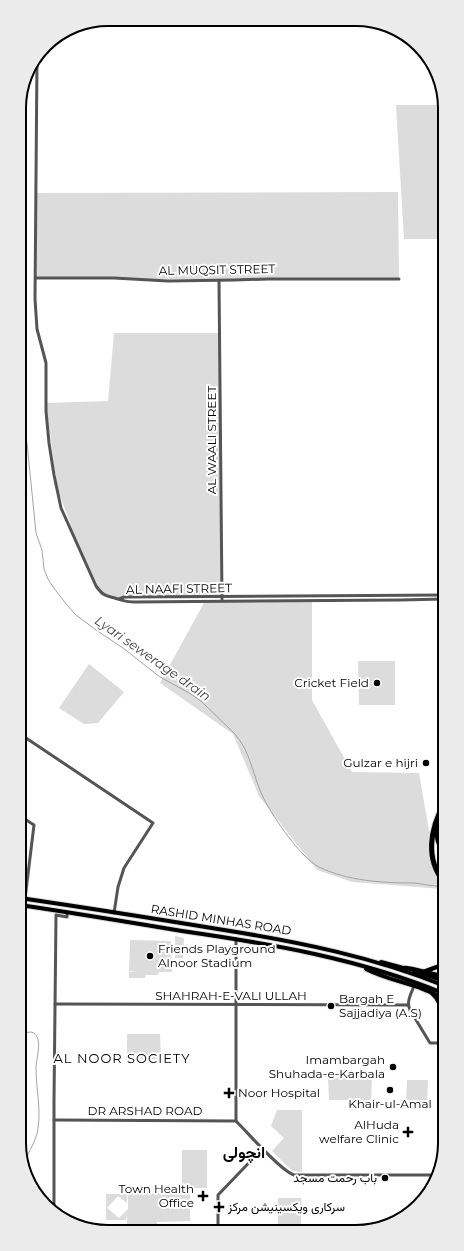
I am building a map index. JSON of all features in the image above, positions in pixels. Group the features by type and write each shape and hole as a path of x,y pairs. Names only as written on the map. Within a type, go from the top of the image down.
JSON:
{"highway":[{"path":"438,815 432,839 434,864 438,873"},
{"path":"438,829 438,839"},
{"path":"423,972 438,966"},
{"path":"405,968 438,975"},
{"path":"432,993 438,1000"}],"main road":[{"name":"RASHID MINHAS ROAD","path":"26,899 287,940 361,958 438,983"},
{"name":"RASHID MINHAS ROAD","path":"26,906 296,950 354,963 375,974 413,984"},
{"path":"361,958 405,968 438,979"},
{"path":"413,984 438,996"},
{"path":"413,984 438,992"}],"street":[{"name":"AL NAAFI STREET","path":"36,69 35,299 37,329 46,363 46,411 49,444 61,508 96,586 106,596 119,599 123,602 222,598 438,595"},
{"name":"AL MUQSIT STREET","path":"36,278 219,281 268,279 399,279"},
{"name":"AL WAALI STREET","path":"219,281 222,598"},
{"name":"AL NAAFI STREET","path":"222,598 438,599"},
{"path":"26,738 153,823 124,868 118,887 114,913"},
{"path":"26,820 34,825 26,874"},
{"path":"54,1204 56,915 67,917 67,912"},
{"path":"236,939 236,1121 281,1167 290,1174 432,1175"},
{"path":"413,984 408,1005 430,1043 438,1043"},
{"name":"SHAHRAH-E-VALI ULLAH","path":"55,1004 408,1005"},
{"name":"DR ARSHAD ROAD","path":"54,1120 236,1121"},
{"path":"218,1225 218,1195 263,1148"}],"shaded area":[{"path":"396,105 438,105 438,239 404,239"},
{"path":"398,192 399,279 36,279 36,193"},
{"path":"114,333 220,333 222,597 113,598 100,595 77,543 57,487 46,403 108,401"},
{"path":"205,601 312,601 312,700 352,772 419,773 431,842 438,872 438,889 352,882 317,870 259,796 233,734 160,683"},
{"name":"Cricket Field","path":"358,661 395,661 395,705 359,705"},
{"path":"89,664 124,692 98,723 84,724 59,708"},
{"path":"175,936 184,938 183,958 175,958"},
{"name":"Friends Playground Alnoor Stadium","path":"130,940 171,941 172,972 159,972 158,975 145,975 145,978 129,978 129,972 137,972 129,971"},
{"path":"127,1034 160,1034 161,1059 127,1060"},
{"path":"328,1078 372,1078 371,1100 329,1100"},
{"path":"407,1080 428,1080 427,1101 406,1100"},
{"path":"277,1110 302,1110 302,1172 292,1171 272,1151 284,1138 271,1126"},
{"path":"182,1150 207,1150 207,1188 182,1188"},
{"path":"128,1193 190,1194 190,1221 157,1222 157,1225 127,1225 127,1213 126,1220 106,1220 106,1194 127,1194 127,1203 118,1196 107,1208 119,1218 128,1209"},
{"path":"278,1198 301,1198 301,1225 278,1225"}],"waterway":[{"name":"Lyari sewerage drain","path":"26,439 36,533 42,550 44,569 53,587 76,615 123,648 160,677 191,694 202,702 234,733 240,740 248,756 260,791 268,807 288,836 312,862 330,872 354,878 378,882 414,883 438,886"},
{"path":"26,1032 34,1033 37,1036 39,1045 36,1068 39,1118 36,1138 27,1156"}],"place":[{"name":"Cricket Field","path":"377,683"},
{"name":"Gulzar e hijri","path":"426,763"},
{"name":"Friends Playground Alnoor Stadium","path":"150,956"},
{"name":"Bargah E Sajjadiya (A.S)","path":"331,1006"},
{"name":"Imambargah Shuhada-e-Karbala","path":"393,1067"},
{"name":"Khair-ul-Amal","path":"390,1090"},
{"name":"Noor Hospital","path":"229,1093"},
{"name":"AlHuda welfare Clinic","path":"408,1132"},
{"name":"باب رحمت مسجد","path":"385,1178"},
{"name":"Town Health Office","path":"203,1196"},
{"name":"سرکاری ویکسینیشن مرکز","path":"219,1207"}],"district":[{"name":"AL NOOR SOCIETY","path":"122,1058"},
{"name":"انچولی","path":"244,1152"}]}
